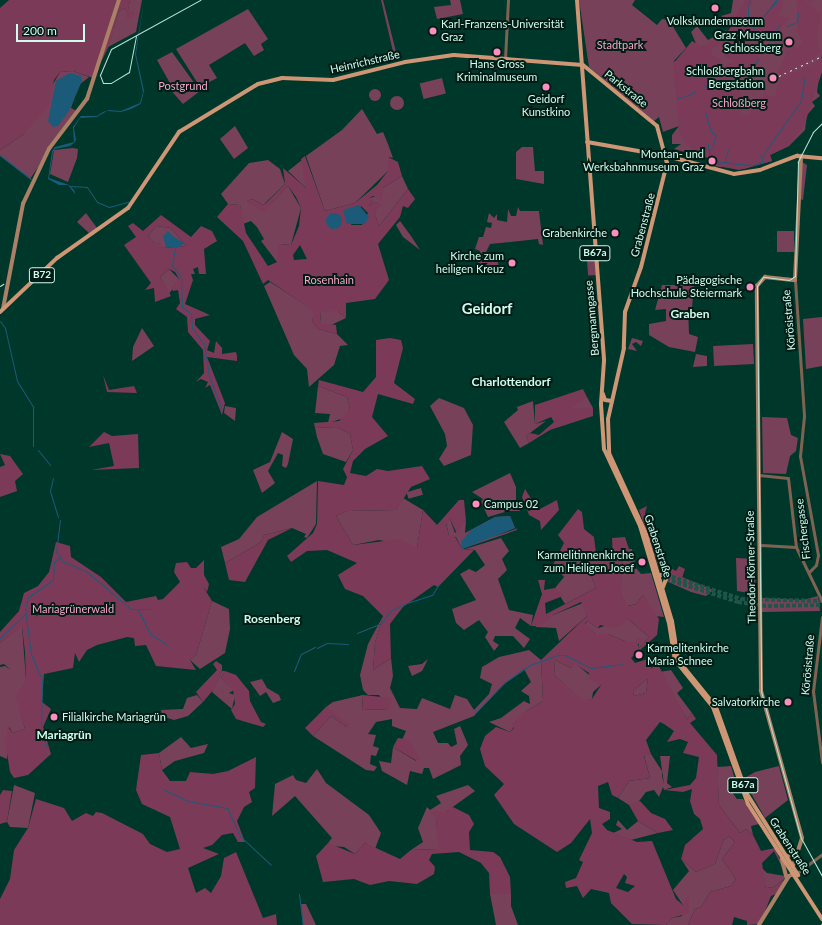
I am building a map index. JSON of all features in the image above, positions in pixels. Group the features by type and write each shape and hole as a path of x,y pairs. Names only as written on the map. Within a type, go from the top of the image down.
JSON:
{"main road":[{"path":"1,311 22,207 43,161 81,111 93,85 118,0"},
{"name":"B67a","path":"577,0 583,65"},
{"name":"Heinrichstraße","path":"1,311 57,258 132,203 174,136 198,118 263,82 286,78 334,80 405,62 454,55 583,65"},
{"name":"Parkstraße","path":"583,65 657,126 667,156"},
{"name":"Bergmanngasse","path":"583,65 587,142 604,361 602,417 604,449"},
{"path":"587,135 597,144"},
{"path":"587,142 667,156 734,174 753,172 801,156 822,158"},
{"name":"Grabenstraße","path":"667,156 666,177 625,312 624,349 612,401 607,434 611,457 643,524 657,577 675,660 713,707 744,795 822,913"},
{"name":"Körösistraße","path":"795,280 801,156"},
{"name":"Theodor-Körner-Straße","path":"793,866 802,838 761,691 757,286 764,277 795,280"},
{"path":"603,394 605,400 612,401"},
{"path":"602,417 606,420 607,434"},
{"name":"Grabenstraße","path":"604,449 637,519 657,577 664,591 678,660 716,707 747,794 787,856 795,873 822,919"},
{"name":"B67a","path":"657,577 666,577 664,591"},
{"path":"779,850 787,879"},
{"path":"787,856 796,856"},
{"path":"759,925 787,879 795,873"}],"street":[{"path":"505,59 508,0"},
{"name":"Körösistraße","path":"795,280 804,416 800,456 806,481"},
{"path":"759,475 788,480 796,546 822,599"},
{"name":"Fischergasse","path":"806,481 818,555 816,564 809,572"},
{"path":"760,545 796,546"},
{"name":"Körösistraße","path":"822,617 813,691 822,762"},
{"path":"795,873 822,854"}],"green space":[{"path":"9,0 130,0 128,11 134,12 133,18 127,19 125,8 119,11 109,46 93,78 73,71 60,72 54,80 49,106 24,134 0,150 0,8"},
{"path":"130,0 142,0 136,32 108,47 119,11 125,8 127,15"},
{"path":"381,0 383,0 398,60 395,60"},
{"path":"450,0 460,0 463,14 437,19 434,7 451,5"},
{"name":"Schloßberg","path":"579,0 635,0 632,5 657,25 662,19 669,20 686,48 673,62 726,42 734,21 731,25 721,16 731,13 733,0 822,0 822,54 817,92 820,96 812,102 815,106 807,115 805,130 789,146 770,155 772,161 744,169 712,166 708,164 709,158 674,149 681,144 672,144 672,135 679,126 663,132 659,117 654,121 589,67"},
{"name":"Schloßberg","path":"745,0 753,0 745,18 755,25 777,0 782,0 783,6 778,16 790,18 780,29 783,37 768,39 758,56 761,59 754,67 764,76 753,75 748,70 735,82 741,94 740,115 749,115 767,90 766,95 775,97 780,77 805,68 822,58 822,72 804,126 789,146 770,155 772,161 739,170 708,164 709,158 696,153 684,142 679,130 673,64 692,41 703,47 729,30","holes":["730,41 724,48 726,58 734,60 716,73 711,70 723,60 712,55 712,48"]},
{"path":"797,0 805,0 811,8 807,0 812,0 815,3 810,2 811,6 821,14 817,34 820,54 799,69 779,76 778,69 786,56 784,52 795,46 796,49 803,42 797,33"},
{"path":"248,9 268,39 261,44 264,50 254,56 245,43 209,65 217,78 200,87 176,49"},
{"path":"697,26 708,40 729,27 719,39 703,47 697,46 691,32"},
{"name":"Postgrund","path":"172,52 200,91 183,104 168,87 171,85 157,60"},
{"path":"73,71 89,77 78,86 71,108 77,111 30,179 0,156 0,150 24,134 60,72"},
{"path":"442,78 446,94 424,99 420,84"},
{"path":"375,89 379,91 381,95 379,99 375,101 371,99 369,95 371,91"},
{"path":"397,96 402,98 404,103 402,108 397,110 392,108 390,103 392,98"},
{"path":"362,109 377,134 383,132 393,158 389,157 388,171 355,203 325,211 306,156 342,130"},
{"path":"235,126 248,148 234,159 220,139"},
{"path":"522,147 533,147 535,171 544,171 544,184 516,179 516,152"},
{"path":"73,148 78,149 77,158 68,182 50,174 54,150"},
{"name":"Rosenhain","path":"305,156 325,211 355,203 377,185 388,171 388,157 398,162 402,176 383,188 382,201 373,196 369,198 372,201 369,206 375,202 381,204 374,212 379,226 408,189 415,199 408,208 403,206 400,217 378,244 389,280 375,299 346,303 346,318 338,311 321,312 320,323 336,325 337,334 318,329 312,321 314,311 268,280 263,284 243,241 217,217 228,204 240,205 246,233 268,266 277,262 277,248 280,244 291,245 299,226 301,208 296,197 288,186 264,212 246,201 252,199 263,205 267,202 285,184 283,168 306,188 301,159","holes":["361,206 368,213 362,225 351,225","300,245 307,259 294,260 293,255"]},
{"path":"268,160 280,169 285,184 263,205 252,199 247,201 268,207 288,186 301,208 291,245 280,244 277,262 261,241 264,239 257,227 251,221 243,224 240,205 228,204 221,194 249,163"},
{"path":"302,160 307,183 306,188 288,171"},
{"path":"802,162 807,165 803,200 800,199"},
{"path":"402,176 408,189 379,226 374,212 380,204 375,202 369,206 372,201 368,198 380,196 383,188"},
{"path":"518,207 520,211 539,211 543,245 539,244 538,239 490,244 486,252 497,253 499,273 477,271 480,251 475,249 479,237 483,237 486,227 491,228 492,223 487,222 489,213 494,218 497,214 497,220 507,222 508,209 511,216 516,216"},
{"path":"86,213 97,228 89,233 77,222"},
{"path":"161,215 191,237 201,226 212,231 217,241 204,249 206,274 199,274 198,267 193,269 195,274 191,274 193,280 185,304 210,315 195,319 195,325 210,341 207,350 214,353 216,341 222,348 222,354 236,352 237,361 207,357 225,403 222,415 210,385 205,388 208,382 201,379 196,382 204,373 203,350 188,332 187,317 176,309 180,303 178,290 173,291 171,287 179,279 175,272 169,269 160,277 171,296 155,302 154,288 145,290 151,283 124,245 136,237 128,226 133,223 143,231","holes":["156,226 171,228 186,246 163,248 159,242 154,243 148,236"]},
{"path":"400,221 420,250 403,237 396,225"},
{"path":"156,226 171,228 186,246 163,248 154,243 148,236"},
{"path":"777,231 794,231 794,252 777,252"},
{"path":"595,245 597,275 588,276 586,246"},
{"path":"169,269 179,279 169,294 160,277"},
{"path":"270,282 315,311 312,321 318,329 337,334 348,345 340,346 334,365 309,387 307,369 294,355 264,286"},
{"path":"662,285 694,285 692,308 688,308 689,334 698,337 695,352 669,347 649,335 649,324 666,321 666,309 655,310"},
{"path":"326,310 338,311 346,318 327,327 320,323 321,312"},
{"path":"822,317 822,366 806,369 803,319"},
{"path":"142,328 154,346 132,361 133,347"},
{"path":"390,338 401,340 403,348 394,383 415,399 413,404 378,394 372,417 388,436 365,449 353,461 350,473 366,476 377,469 388,471 422,466 430,479 411,487 396,510 347,511 336,516 353,545 400,539 417,548 423,510 437,525 459,500 464,500 466,521 457,534 450,519 446,523 449,536 454,535 462,549 474,550 438,587 434,585 403,607 390,624 391,658 373,670 375,643 383,616 363,596 345,589 338,575 357,563 327,550 307,551 291,562 287,556 313,533 317,524 318,481 344,485 347,477 343,469 353,450 350,434 337,427 315,428 314,423 339,421 350,409 347,397 318,386 319,380 363,392 376,377 376,340"},
{"path":"632,338 643,341 641,346 636,342 632,344 637,351 628,349"},
{"path":"753,344 754,364 714,366 713,346"},
{"path":"696,354 707,356 707,366 693,367"},
{"path":"103,375 109,390 134,386 137,393 107,392"},
{"path":"318,386 347,397 350,409 344,418 328,423 330,414 315,413"},
{"path":"583,389 587,397 572,408 593,408 593,416 550,430 529,443 526,436 530,433 539,435 554,422 551,417 535,424 535,405"},
{"path":"587,397 593,408 572,408 571,405"},
{"path":"439,398 464,408 473,425 471,455 444,466 439,459 447,446 445,434 430,406"},
{"path":"533,401 535,424 546,421 526,436 529,443 520,448 504,422 518,410 517,407"},
{"path":"225,406 236,408 235,421 224,413"},
{"path":"762,417 787,418 791,435 798,438 796,451 790,456 786,474 763,473"},
{"path":"337,427 350,434 353,450 346,462 323,454 315,428"},
{"path":"104,432 112,436 138,434 139,468 91,470 114,466 109,443 89,447"},
{"path":"282,432 293,439 288,464 286,468 282,466 283,455 278,453 268,471 275,483 262,493 253,470 270,462"},
{"path":"0,454 10,456 23,474 15,481 17,491 0,497 0,467 5,465"},
{"path":"510,473 516,487 516,503 520,511 508,511 488,517 481,502 483,499 472,492"},
{"path":"317,481 316,524 307,538 304,537 306,534 292,528 264,535 261,542 225,563 221,547 239,539 257,517"},
{"path":"421,488 423,495 409,499 407,492"},
{"path":"525,489 538,510 557,500 559,510 541,530 540,521 529,515 522,497"},
{"path":"403,498 423,510 417,548 379,540 353,545 336,516 347,511 396,510"},
{"path":"647,506 645,513 664,564 676,571 679,566 685,569 682,578 659,568 639,510"},
{"path":"578,509 582,512 584,529 594,537 596,553 608,560 613,560 612,538 625,537 629,549 623,558 621,594 628,606 636,604 643,595 659,619 657,635 631,658 635,663 654,657 687,719 692,713 696,719 690,723 717,755 719,805 740,833 746,829 753,835 761,851 775,848 784,871 774,851 762,863 766,888 774,887 784,879 778,893 771,896 760,924 747,925 747,921 734,917 732,925 688,925 695,909 701,907 710,892 731,886 736,879 722,859 735,842 729,836 723,841 715,864 696,872 681,859 685,845 703,829 700,819 694,814 690,801 692,789 683,792 664,790 690,785 696,778 699,757 683,753 688,742 680,739 667,742 674,731 660,722 646,740 651,754 644,756 650,778 629,781 618,798 612,795 608,782 598,786 599,808 610,812 610,819 602,824 607,830 637,842 652,841 676,899 683,905 689,894 689,913 672,918 666,925 632,924 611,903 609,893 591,889 583,898 577,886 566,888 565,882 576,878 583,862 579,860 592,833 590,819 571,843 557,852 514,824 494,795 504,784 485,766 480,749 485,736 496,727 510,732 514,728 512,724 526,711 543,701 541,660 587,616 581,602 553,615 541,626 531,626 542,594 538,580 545,580 544,590 555,588 563,596 545,603 546,614 596,588 585,560 553,565 564,543 558,535","holes":["628,619 649,637 639,648 638,644 644,642 639,637 635,642 627,642 608,634 596,634 585,624 587,621 598,628 600,625 611,628 620,627","555,660 571,668 575,664 589,673 589,680 601,685 592,699 583,700 554,675","648,678 646,693 634,696 633,691","624,874 627,877 625,883 635,886 628,892 616,888"]},
{"path":"510,516 515,528 492,537 516,529 516,527 517,530 462,549 456,537 449,536 446,522 450,519 455,533 466,521 465,533 495,517"},
{"path":"292,528 268,540 245,582 229,580 225,563 261,542 264,535"},
{"path":"501,538 509,551 502,559 507,570 498,579 509,610 533,615 531,626 520,618 515,628 530,639 524,648 513,636 495,636 493,641 499,645 494,651 485,637 488,632 479,620 464,630 456,623 452,609 476,600 460,574 469,569 476,572 485,565 475,550 465,549"},
{"name":"Mariagrünerwald","path":"56,542 70,546 71,557 101,577 126,602 156,596 158,600 163,599 180,582 174,572 176,563 187,562 191,568 196,568 204,560 204,575 209,584 207,592 202,585 212,601 196,655 190,660 196,670 156,666 146,645 135,646 134,638 127,637 97,645 87,650 79,662 75,653 73,668 44,674 42,702 51,709 43,727 51,754 28,775 14,778 10,772 5,740 8,727 13,733 25,729 16,696 26,680 25,652 22,627 0,643 0,632 19,611 24,593 38,586 49,572"},
{"path":"629,549 632,549 636,568 641,574 651,573 664,617 655,616 643,595 636,604 627,606 621,594 621,583 623,558"},
{"path":"736,558 756,559 755,594 737,591"},
{"path":"585,560 596,588 565,604 555,588 564,577 553,565"},
{"path":"666,572 670,572 713,590 706,596 691,592 666,581"},
{"path":"818,596 820,611 760,612 760,598 803,600"},
{"path":"212,601 229,609 230,629 225,653 200,669 190,660 196,655"},
{"path":"583,603 587,616 559,641 556,628 535,627 553,615"},
{"path":"383,616 375,643 373,670 391,658 393,676 390,688 400,708 417,709 422,698 450,709 455,695 467,699 474,710 489,694 492,684 480,678 482,667 499,657 529,650 541,660 543,701 526,711 510,732 489,722 501,718 524,701 530,704 529,696 521,691 531,682 524,669 502,686 474,716 433,732 438,743 448,743 451,747 457,744 454,729 460,726 468,745 460,756 461,765 433,779 429,768 424,768 422,774 410,771 407,785 382,771 379,761 391,763 393,747 416,761 409,740 402,740 406,731 392,726 392,719 376,722 368,734 376,735 373,746 379,748 376,756 371,755 370,764 377,767 374,771 366,770 313,736 331,716 348,728 326,707 333,702 363,695 362,710 390,709 379,695 368,695 363,690 360,675 368,644"},
{"path":"628,619 649,637 639,648 639,638 635,643 627,642 608,634 596,634 585,625 587,621 598,628"},
{"path":"22,626 26,680 20,709 25,729 13,733 9,727 7,759 0,756 0,667 5,666 11,670 4,664 0,665 0,643"},
{"path":"428,659 422,671 412,676 408,666 422,664"},
{"path":"555,660 571,668 575,663 601,685 593,692 592,699 583,701 554,675"},
{"path":"216,661 222,665 222,671 214,689 203,702 196,692 217,670 213,664"},
{"path":"671,670 683,688 677,693 692,713 687,719 660,672"},
{"path":"222,671 225,671 221,678 234,690 229,693 235,695 232,709 212,692"},
{"path":"225,671 236,675 249,691 250,701 261,722 266,724 263,727 236,719 231,710 235,704 233,690 221,678"},
{"path":"648,678 646,693 634,696 633,691"},
{"path":"262,679 267,688 279,695 281,700 273,703 266,692 260,696 250,682"},
{"path":"197,695 203,702 188,716 174,720 162,716 161,710 183,709 187,698"},
{"path":"363,695 392,698 390,709 362,710"},
{"path":"326,707 349,724 348,728 331,716 313,736 305,728"},
{"path":"181,737 191,748 208,744 204,753 175,761 162,770 159,753"},
{"path":"398,738 409,740 421,760 417,761 393,747"},
{"path":"159,753 162,770 170,781 186,781 190,772 213,774 228,771 256,757 255,788 249,792 252,802 244,807 237,821 245,842 238,842 233,833 222,835 212,845 203,848 219,854 188,868 196,893 205,888 211,893 221,876 224,858 236,852 263,918 276,914 277,925 0,925 0,899 10,879 14,850 28,828 36,799 64,808 72,821 86,813 93,816 96,812 102,813 143,834 150,844 167,852 180,849 170,817 142,804 136,790 141,755"},
{"path":"651,754 662,771 664,784 660,756 670,756 667,783 672,787 664,790 663,787 659,797 654,790 646,792 636,805 629,805 618,798 629,781 650,778 644,755"},
{"path":"731,766 736,783 729,788 737,799 743,799 759,824 751,826 753,835 746,829 740,833 719,805 717,767"},
{"path":"779,766 788,800 765,818 743,779 755,772"},
{"path":"317,769 326,783 369,815 381,833 375,849 365,843 355,854 344,847 332,846 328,843 332,838 295,796 272,816 275,784 293,775 296,780 306,783"},
{"path":"14,785 35,793 28,828 10,827 7,822"},
{"path":"468,785 475,791 436,819 439,849 411,850 423,842 418,828 427,807 430,810 441,803 436,796"},
{"path":"3,790 12,791 7,822 0,824 0,795"},
{"path":"640,801 651,813 665,819 673,830 658,833 638,821 629,805"},
{"path":"451,806 469,815 474,824 469,832 470,850 493,852 500,857 510,877 511,894 490,894 489,873 481,863 459,852 432,854 429,860 435,867 434,874 417,884 389,881 370,885 354,879 323,882 316,856 328,843 355,854 365,843 400,859 411,850 438,849 436,819 430,811 446,812"},
{"path":"618,820 627,830 638,821 658,833 631,840 613,833 622,829 616,825"},
{"path":"729,836 735,842 722,859 736,879 731,886 710,892 701,907 695,909 688,925 666,925 672,918 682,916 683,905 673,890 689,871 681,859 696,872 715,864 723,841"},
{"path":"761,867 767,873 785,876 784,879 774,887 766,888"},
{"path":"490,894 511,894 511,906 518,925 496,925"},
{"path":"301,904 306,904 316,925 303,925"}],"water":[{"path":"144,0 136,54 144,91 141,103 131,109 121,112 107,111 97,117 80,118 74,128 76,140 74,143 70,146 55,149 53,152 49,178 69,185 74,190 75,194 68,185 59,185 48,179 52,151 55,147 74,142 73,127 81,116 97,116 103,112 109,110 121,111 140,103 143,92 135,54"},
{"path":"70,73 81,76 82,81 69,111 58,126 53,127 48,121 56,81"},
{"path":"359,205 369,217 365,224 347,224 343,210"},
{"path":"334,213 341,218 342,221 337,228 334,229 327,224 326,221 331,214"},
{"path":"168,231 184,243 178,248 166,247 163,236"},
{"path":"510,516 515,528 462,549 461,542 471,530 495,517"}],"waterway":[{"path":"748,5 750,0"},
{"path":"771,6 776,0"},
{"path":"758,22 777,1"},
{"path":"748,7 748,25"},
{"path":"787,26 797,22 798,13"},
{"path":"772,38 779,25"},
{"path":"764,52 771,39"},
{"path":"772,39 775,42"},
{"path":"750,70 758,59"},
{"path":"704,77 715,66"},
{"path":"764,153 801,101 805,77"},
{"path":"703,84 709,89"},
{"path":"687,96 695,91"},
{"path":"678,98 685,96"},
{"path":"705,112 710,130 716,136"},
{"path":"713,145 715,137"},
{"path":"708,144 708,149"},
{"path":"709,163 709,150 713,146"},
{"path":"726,157 728,149"},
{"path":"762,158 764,154"},
{"path":"0,155 31,179"},
{"path":"708,163 725,162 725,158"},
{"path":"739,164 753,165 762,162 762,158"},
{"path":"725,162 738,164"},
{"path":"70,186 87,187 97,202 109,207 128,202"},
{"path":"175,248 172,265 181,278 182,307 191,314 192,328 204,344 209,376 222,410"},
{"path":"0,321 5,328 17,381 33,407 33,446"},
{"path":"38,450 50,465"},
{"path":"53,478 50,491 58,517"},
{"path":"60,520 56,551 62,561 86,571 131,609 152,609"},
{"path":"47,747 41,732 42,680 31,654 25,609 28,597 53,580 54,562 60,557"},
{"path":"407,603 432,595 439,584"},
{"path":"381,624 390,611 406,603"},
{"path":"138,610 150,634 169,646"},
{"path":"0,638 26,613"},
{"path":"357,633 379,624"},
{"path":"317,648 327,643 348,644"},
{"path":"294,671 301,654 315,647"},
{"path":"475,713 505,682 530,665 558,655 565,655 591,668 622,664"},
{"path":"163,789 188,801 227,808 240,836 271,865"},
{"path":"299,894 303,925"}],"tunnel":[{"path":"666,575 741,599 822,601"},
{"path":"666,579 738,602 768,606 822,605"}],"tram line":[{"path":"136,36 129,72 111,83 103,83 100,75 111,49 200,0"},
{"path":"822,123 813,132 798,162 795,276 789,280 763,277 757,286 761,691 801,838 822,876"}],"railway":[{"path":"779,76 822,56"}],"place":[{"name":"Volkskundemuseum","path":"715,8"},
{"name":"Karl-Franzens-Universität Graz","path":"433,31"},
{"name":"Graz Museum Schlossberg","path":"789,42"},
{"name":"Hans Gross Kriminalmuseum","path":"497,52"},
{"name":"Schloßbergbahn Bergstation","path":"773,78"},
{"name":"Geidorf Kunstkino","path":"546,87"},
{"name":"Montan- und Werksbahnmuseum Graz","path":"712,161"},
{"name":"Grabenkirche","path":"615,233"},
{"name":"Kirche zum heiligen Kreuz","path":"512,263"},
{"name":"Pädagogische Hochschule Steiermark","path":"750,287"},
{"name":"Campus 02","path":"476,504"},
{"name":"Karmelitinnenkirche zum Heiligen Josef","path":"642,562"},
{"name":"Karmelitenkirche Maria Schnee","path":"639,655"},
{"name":"Salvatorkirche","path":"788,702"},
{"name":"Filialkirche Mariagrün","path":"54,717"}],"district":[{"name":"Geidorf","path":"487,309"},
{"name":"Graben","path":"690,314"},
{"name":"Charlottendorf","path":"511,382"},
{"name":"Rosenberg","path":"272,619"},
{"name":"Mariagrün","path":"64,735"}],"park label":[{"name":"Stadtpark","path":"620,45"}]}
